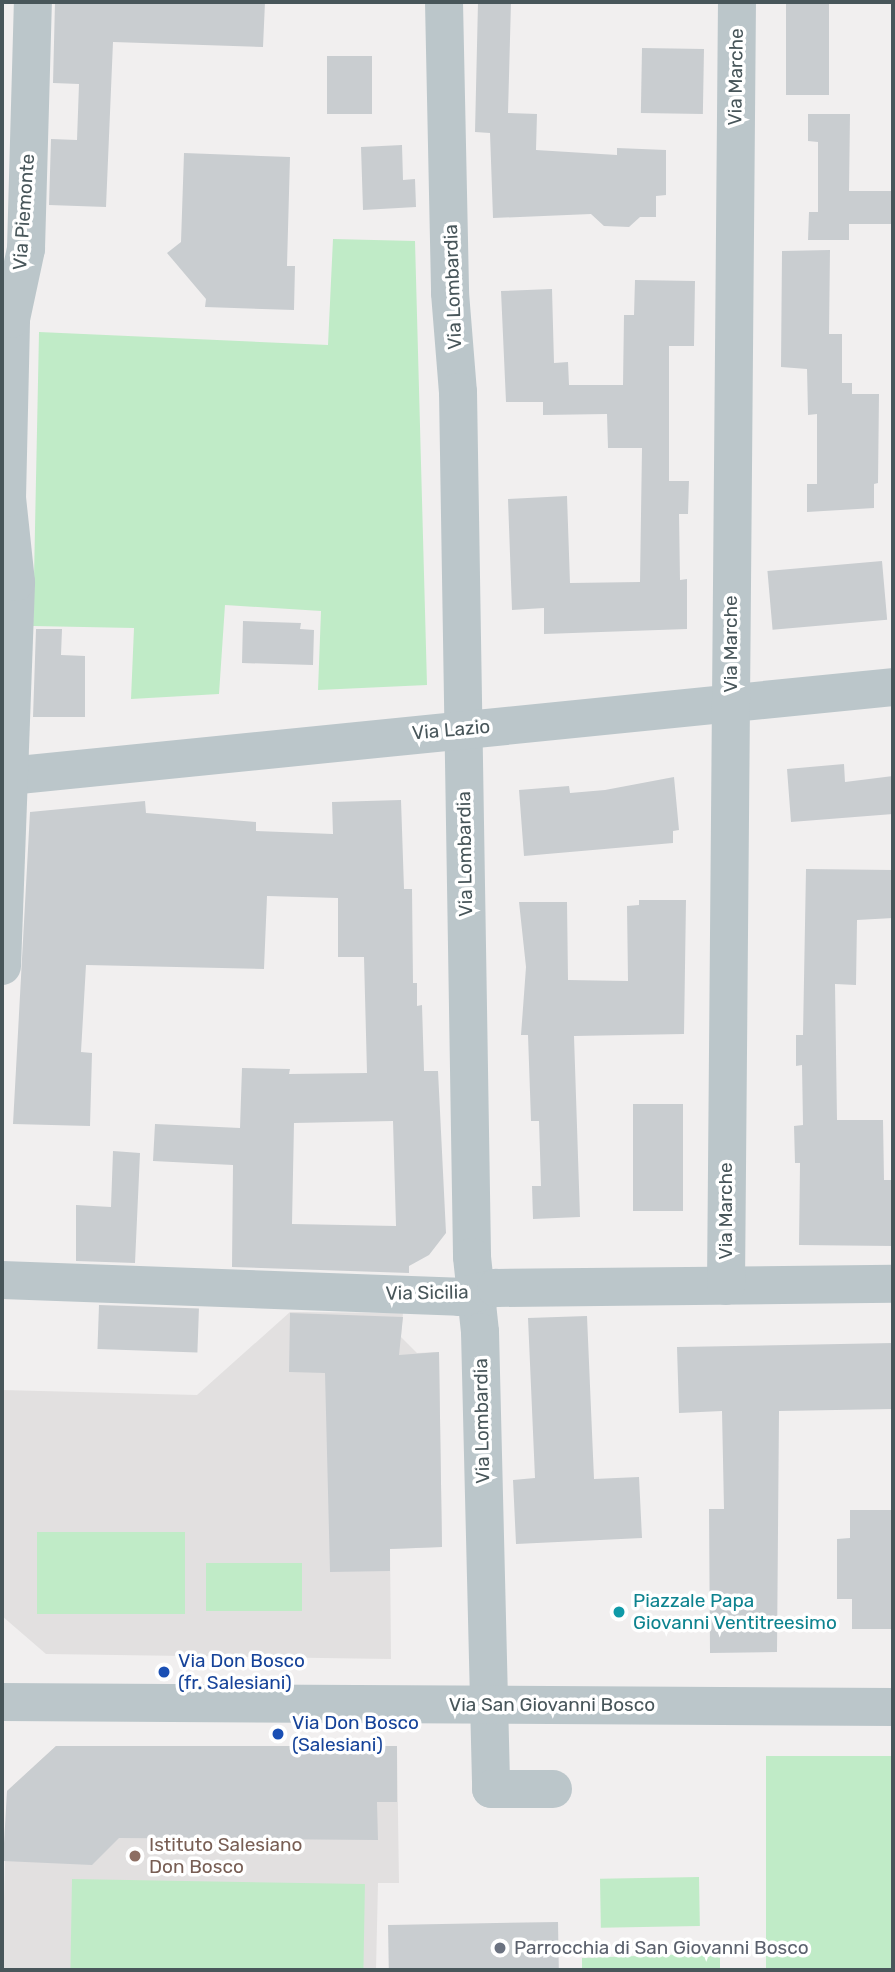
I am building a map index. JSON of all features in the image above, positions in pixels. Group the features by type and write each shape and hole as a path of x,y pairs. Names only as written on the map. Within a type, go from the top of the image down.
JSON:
{"street":[{"name":"Via Piemonte","path":"2,966 16,582 7,498 11,319 26,249 33,2"},
{"name":"Via Lombardia","path":"444,2 450,293 458,392 462,729 491,1789 553,1790"},
{"name":"Via Marche","path":"726,1286 737,2"},
{"name":"Via Lazio","path":"9,776 893,687"},
{"name":"Via Sicilia","path":"2,1280 433,1296 476,1293 496,1288 893,1284"},
{"name":"Via San Giovanni Bosco","path":"2,1702 893,1707"}],"shaded area":[{"path":"290,1312 403,1313 401,1337 417,1353 439,1352 442,1547 390,1549 391,1659 46,1654 2,1616 2,1390 197,1395"},
{"path":"56,1746 397,1746 399,1883 378,1883 376,1970 2,1970 7,1791"}],"green space":[{"path":"333,239 415,241 427,685 318,690 321,611 225,605 219,694 131,699 134,628 33,626 39,332 328,345"},
{"path":"37,1532 185,1532 185,1614 37,1614"},
{"path":"206,1563 302,1563 302,1611 206,1611"},
{"path":"766,1756 893,1756 893,1970 766,1970"},
{"path":"699,1877 700,1926 601,1928 600,1879"},
{"path":"72,1879 365,1884 363,1970 70,1970"},
{"path":"720,1953 720,1970 582,1970 582,1958"}],"building":[{"path":"55,2 265,2 263,47 113,42 106,207 49,205 51,139 77,140 79,84 53,83"},
{"path":"478,2 511,2 508,113 537,114 536,150 617,155 617,148 666,150 666,195 656,196 656,217 640,217 629,227 604,226 591,214 493,218 490,133 475,132"},
{"path":"786,2 829,2 829,95 786,95"},
{"path":"642,48 704,49 703,114 641,113"},
{"path":"327,56 372,56 372,114 327,114"},
{"path":"808,114 850,114 849,191 891,191 891,224 849,224 849,240 808,240 809,212 818,212 818,142 808,141"},
{"path":"402,145 403,180 415,179 416,207 363,210 361,147"},
{"path":"184,153 290,157 287,266 295,266 294,310 205,307 206,299 167,253 181,242"},
{"path":"830,250 829,334 842,334 842,383 852,383 852,394 879,394 878,483 874,484 874,508 807,512 807,484 817,484 817,414 808,415 807,369 781,367 782,251"},
{"path":"635,280 695,281 694,346 669,346 669,481 689,481 688,514 679,514 680,580 687,579 687,629 544,634 544,608 512,610 508,499 567,496 570,583 640,582 642,448 608,448 607,414 543,415 543,402 506,402 501,291 552,289 554,363 568,362 569,385 623,385 624,315 634,315"},
{"path":"882,561 887,620 773,630 767,571"},
{"path":"243,621 301,623 300,629 314,630 313,665 242,663"},
{"path":"36,629 62,629 61,655 85,656 85,717 33,717"},
{"path":"844,764 845,782 893,776 893,814 791,822 787,769"},
{"path":"674,777 679,830 673,831 673,843 524,856 519,790 569,786 570,793 605,790"},
{"path":"401,800 404,889 412,889 413,983 417,983 417,1006 422,1005 424,1071 438,1071 446,1233 429,1255 409,1266 409,1273 232,1267 233,1165 153,1161 155,1124 240,1128 242,1068 290,1069 289,1074 367,1073 364,957 338,957 338,898 267,896 264,969 86,965 81,1052 92,1053 90,1126 13,1124 30,812 145,801 146,813 256,822 256,831 333,834 332,802","holes":["393,1121 396,1226 292,1224 294,1123"]},
{"path":"806,869 893,870 893,918 857,920 856,985 835,984 837,1120 883,1120 884,1180 893,1180 893,1246 799,1245 800,1163 795,1163 794,1126 803,1125 802,1065 796,1066 796,1035 803,1035"},
{"path":"639,900 686,900 684,1034 574,1036 580,1217 533,1219 532,1186 541,1186 539,1121 531,1121 528,1035 521,1035 526,967 519,902 567,902 568,980 628,981 627,906 639,905"},
{"path":"633,1104 683,1104 683,1211 633,1211"},
{"path":"113,1151 140,1153 135,1263 76,1261 76,1205 111,1207"},
{"path":"99,1305 199,1308 197,1352 97,1349"},
{"path":"290,1313 403,1317 399,1355 439,1352 442,1547 390,1549 390,1571 330,1572 325,1373 289,1372"},
{"path":"587,1316 594,1479 639,1477 642,1538 516,1544 513,1480 535,1478 528,1318"},
{"path":"893,1343 893,1409 779,1411 777,1652 710,1653 709,1509 724,1509 722,1411 679,1413 677,1347"},
{"path":"850,1510 893,1510 893,1629 852,1629 852,1599 837,1599 837,1539 850,1538"},
{"path":"56,1746 397,1746 397,1802 377,1802 378,1840 119,1838 92,1865 3,1861 7,1791"},
{"name":"Parrocchia di San Giovanni Bosco","path":"558,1922 559,1970 389,1970 388,1925"}],"place":[{"name":"Piazzale Papa Giovanni Ventitreesimo","path":"619,1612"},
{"name":"Via Don Bosco (fr. Salesiani)","path":"164,1672"},
{"name":"Via Don Bosco (Salesiani)","path":"278,1734"},
{"name":"Istituto Salesiano Don Bosco","path":"135,1856"},
{"name":"Parrocchia di San Giovanni Bosco","path":"500,1948"}]}
